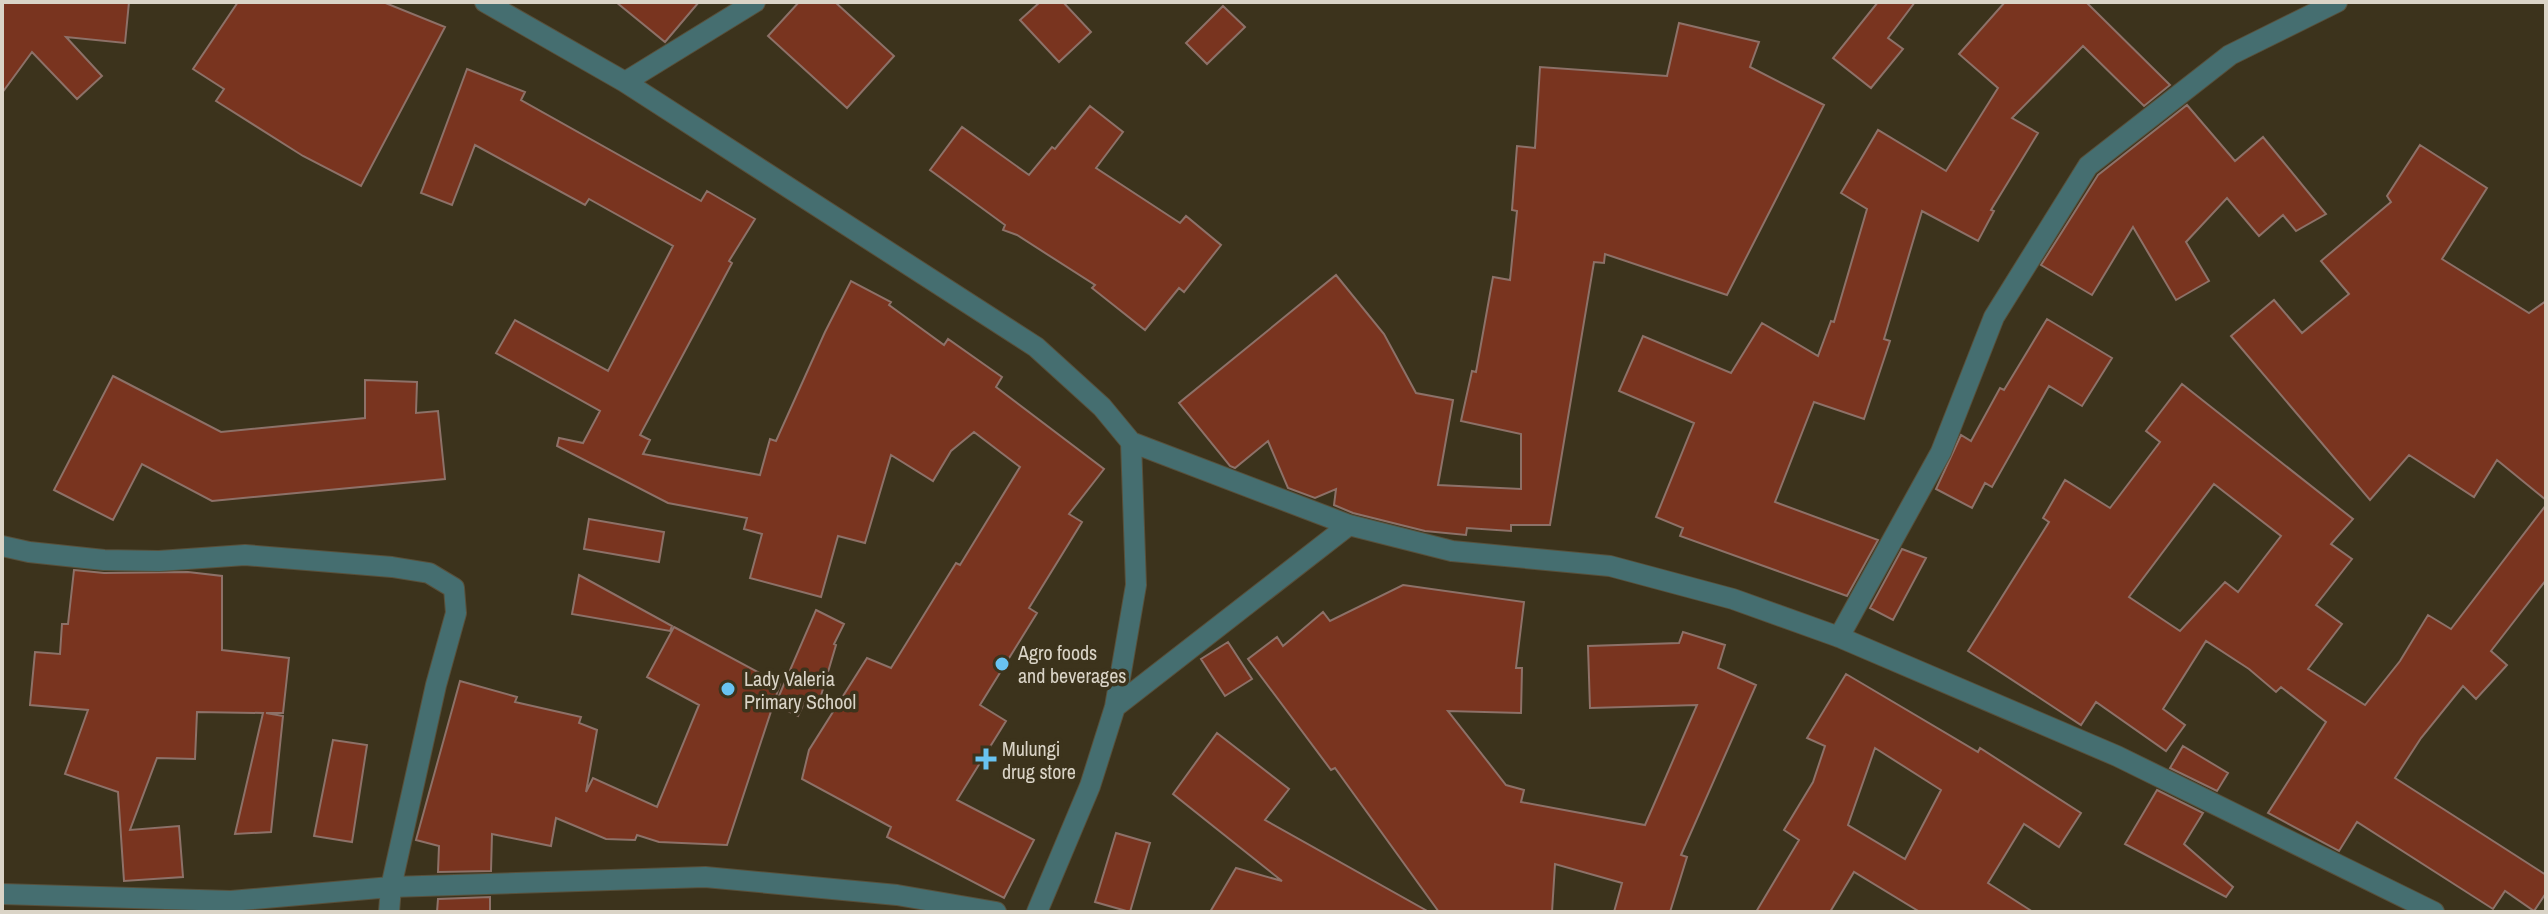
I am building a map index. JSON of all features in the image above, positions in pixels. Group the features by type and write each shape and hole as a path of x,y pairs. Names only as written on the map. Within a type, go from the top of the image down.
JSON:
{"street":[{"path":"485,2 625,82 1036,347 1102,407 1131,442 1349,525 1452,551 1610,566 1733,599 1839,637 2117,756 2434,912"},
{"path":"625,82 755,2"},
{"path":"1839,637 1941,452 1994,317 2088,166 2230,55 2337,2"},
{"path":"1037,912 1090,786 1115,707 1136,585 1131,442"},
{"path":"1115,707 1349,525"},
{"path":"2,546 104,560 159,561 245,555 392,567 429,573 454,588 456,613 436,685 391,887 389,912"},
{"path":"2,894 231,901 391,887 705,877 897,895 996,912"}],"building":[{"path":"2,2 129,2 125,43 66,37 102,76 77,99 32,52 2,93"},
{"path":"238,2 383,2 445,27 361,186 303,156 216,101 224,89 193,69"},
{"path":"616,2 699,2 665,42"},
{"path":"799,2 835,2 894,56 847,108 768,36"},
{"path":"1040,2 1063,2 1091,32 1059,62 1020,20"},
{"path":"1878,2 1915,2 1888,38 1903,49 1871,88 1833,58"},
{"path":"2005,2 2086,2 2170,85 2144,106 2083,46 2012,118 2038,133 1991,210 1994,211 1978,241 1922,211 1884,339 1890,341 1864,419 1814,402 1775,502 1878,540 1847,596 1680,536 1683,528 1656,517 1694,423 1619,391 1643,336 1731,373 1762,323 1818,356 1831,321 1834,322 1867,209 1841,193 1878,130 1946,171 1998,88 1959,54"},
{"path":"1223,6 1245,27 1207,64 1186,43"},
{"path":"1679,23 1759,42 1750,67 1824,105 1727,295 1605,254 1604,263 1594,262 1550,525 1511,525 1511,531 1467,528 1466,535 1425,531 1353,513 1334,505 1336,489 1315,498 1288,488 1268,441 1235,468 1230,466 1179,403 1336,275 1384,334 1416,393 1453,400 1438,485 1521,489 1521,434 1461,421 1472,371 1476,372 1493,277 1510,280 1517,211 1512,210 1517,146 1535,148 1540,67 1667,76"},
{"path":"467,69 525,92 521,100 701,201 707,191 755,219 729,261 732,263 640,435 650,440 643,454 760,475 770,439 776,441 851,281 891,302 889,305 944,345 948,339 1002,377 996,387 1104,469 1069,514 1082,522 1029,608 1037,613 980,705 1006,721 957,800 1034,840 1004,898 887,837 891,827 802,779 809,750 867,658 891,668 956,563 960,565 1020,467 974,432 951,451 933,481 891,455 865,543 838,536 821,597 750,578 762,534 744,529 747,518 668,503 557,446 559,438 583,443 600,411 496,353 515,320 608,371 673,246 589,199 585,205 475,145 452,205 421,193"},
{"path":"2187,105 2235,161 2263,137 2326,214 2296,231 2283,215 2259,236 2227,198 2186,242 2209,281 2176,300 2133,227 2092,295 2041,265 2098,175"},
{"path":"1090,106 1123,132 1096,168 1180,223 1186,216 1221,245 1184,292 1179,288 1145,330 1092,288 1095,285 1017,235 1003,230 1005,225 930,170 962,127 1029,175"},
{"path":"2420,145 2487,188 2442,259 2529,313 2546,301 2546,500 2497,460 2474,497 2409,455 2370,500 2231,336 2274,300 2302,333 2349,294 2321,261 2391,202 2387,196"},
{"path":"2047,319 2112,358 2082,406 2049,386 1992,487 1985,483 1972,508 1936,489 1961,435 1971,441 2000,388 2004,390"},
{"path":"113,376 221,432 365,418 365,380 417,382 416,413 438,411 445,479 212,501 142,464 113,520 54,490"},
{"path":"2182,384 2353,519 2331,544 2352,559 2316,605 2342,624 2308,669 2365,705 2400,661 2428,615 2451,629 2546,505 2546,580 2491,651 2507,665 2476,699 2463,686 2421,738 2395,778 2546,875 2546,893 2534,911 2505,891 2493,909 2357,822 2339,851 2268,813 2326,722 2281,687 2276,692 2249,669 2206,641 2163,709 2185,725 2166,751 2096,702 2081,725 1968,651 2049,522 2043,518 2065,480 2110,508 2160,442 2146,431","holes":["2214,484 2281,536 2238,592 2225,582 2180,631 2129,597"]},
{"path":"589,519 664,532 659,562 584,549"},
{"path":"1902,549 1926,558 1893,620 1870,608"},
{"path":"74,570 104,573 188,572 222,576 222,650 289,658 283,713 266,713 283,716 271,832 235,834 263,713 197,712 195,759 157,758 130,830 179,826 183,877 124,881 118,792 65,774 88,710 30,705 35,652 60,654 62,624 68,624"},
{"path":"579,575 672,626 670,631 572,614"},
{"path":"1403,585 1524,602 1516,668 1522,668 1521,713 1448,711 1506,785 1524,790 1521,802 1645,825 1697,705 1590,708 1588,646 1679,643 1683,632 1725,645 1718,668 1756,685 1681,855 1687,857 1670,912 1614,912 1622,883 1555,864 1552,912 1439,912 1335,768 1331,770 1248,659 1277,637 1283,646 1323,612 1330,621"},
{"path":"816,610 844,624 834,644 820,699 808,695 798,716 775,705"},
{"path":"674,627 780,684 727,845 659,842 637,835 635,840 606,839 556,818 551,846 492,834 491,871 438,872 439,846 416,840 460,681 517,697 515,702 581,717 579,723 597,730 586,792 593,778 657,807 699,705 647,677"},
{"path":"1228,642 1252,679 1225,696 1201,659"},
{"path":"1846,674 1978,752 1980,748 2081,813 2059,847 2024,824 1988,883 2033,912 1920,912 1854,872 1830,912 1756,912 1799,840 1784,830 1813,782 1825,746 1807,738","holes":["1875,748 1941,790 1905,859 1848,825"]},
{"path":"1217,733 1289,789 1265,820 1429,912 1210,912 1236,868 1282,881 1173,794"},
{"path":"333,740 367,745 352,842 314,836"},
{"path":"2183,746 2228,773 2217,791 2170,768"},
{"path":"2157,790 2203,813 2184,844 2233,887 2226,897 2125,844"},
{"path":"1116,833 1150,843 1130,912 1095,902"},
{"path":"490,897 490,912 437,912 438,899"}],"place":[{"name":"Agro foods and beverages","path":"1002,664"},
{"name":"Lady Valeria Primary School","path":"728,689"},
{"name":"Mulungi drug store","path":"986,759"}]}
